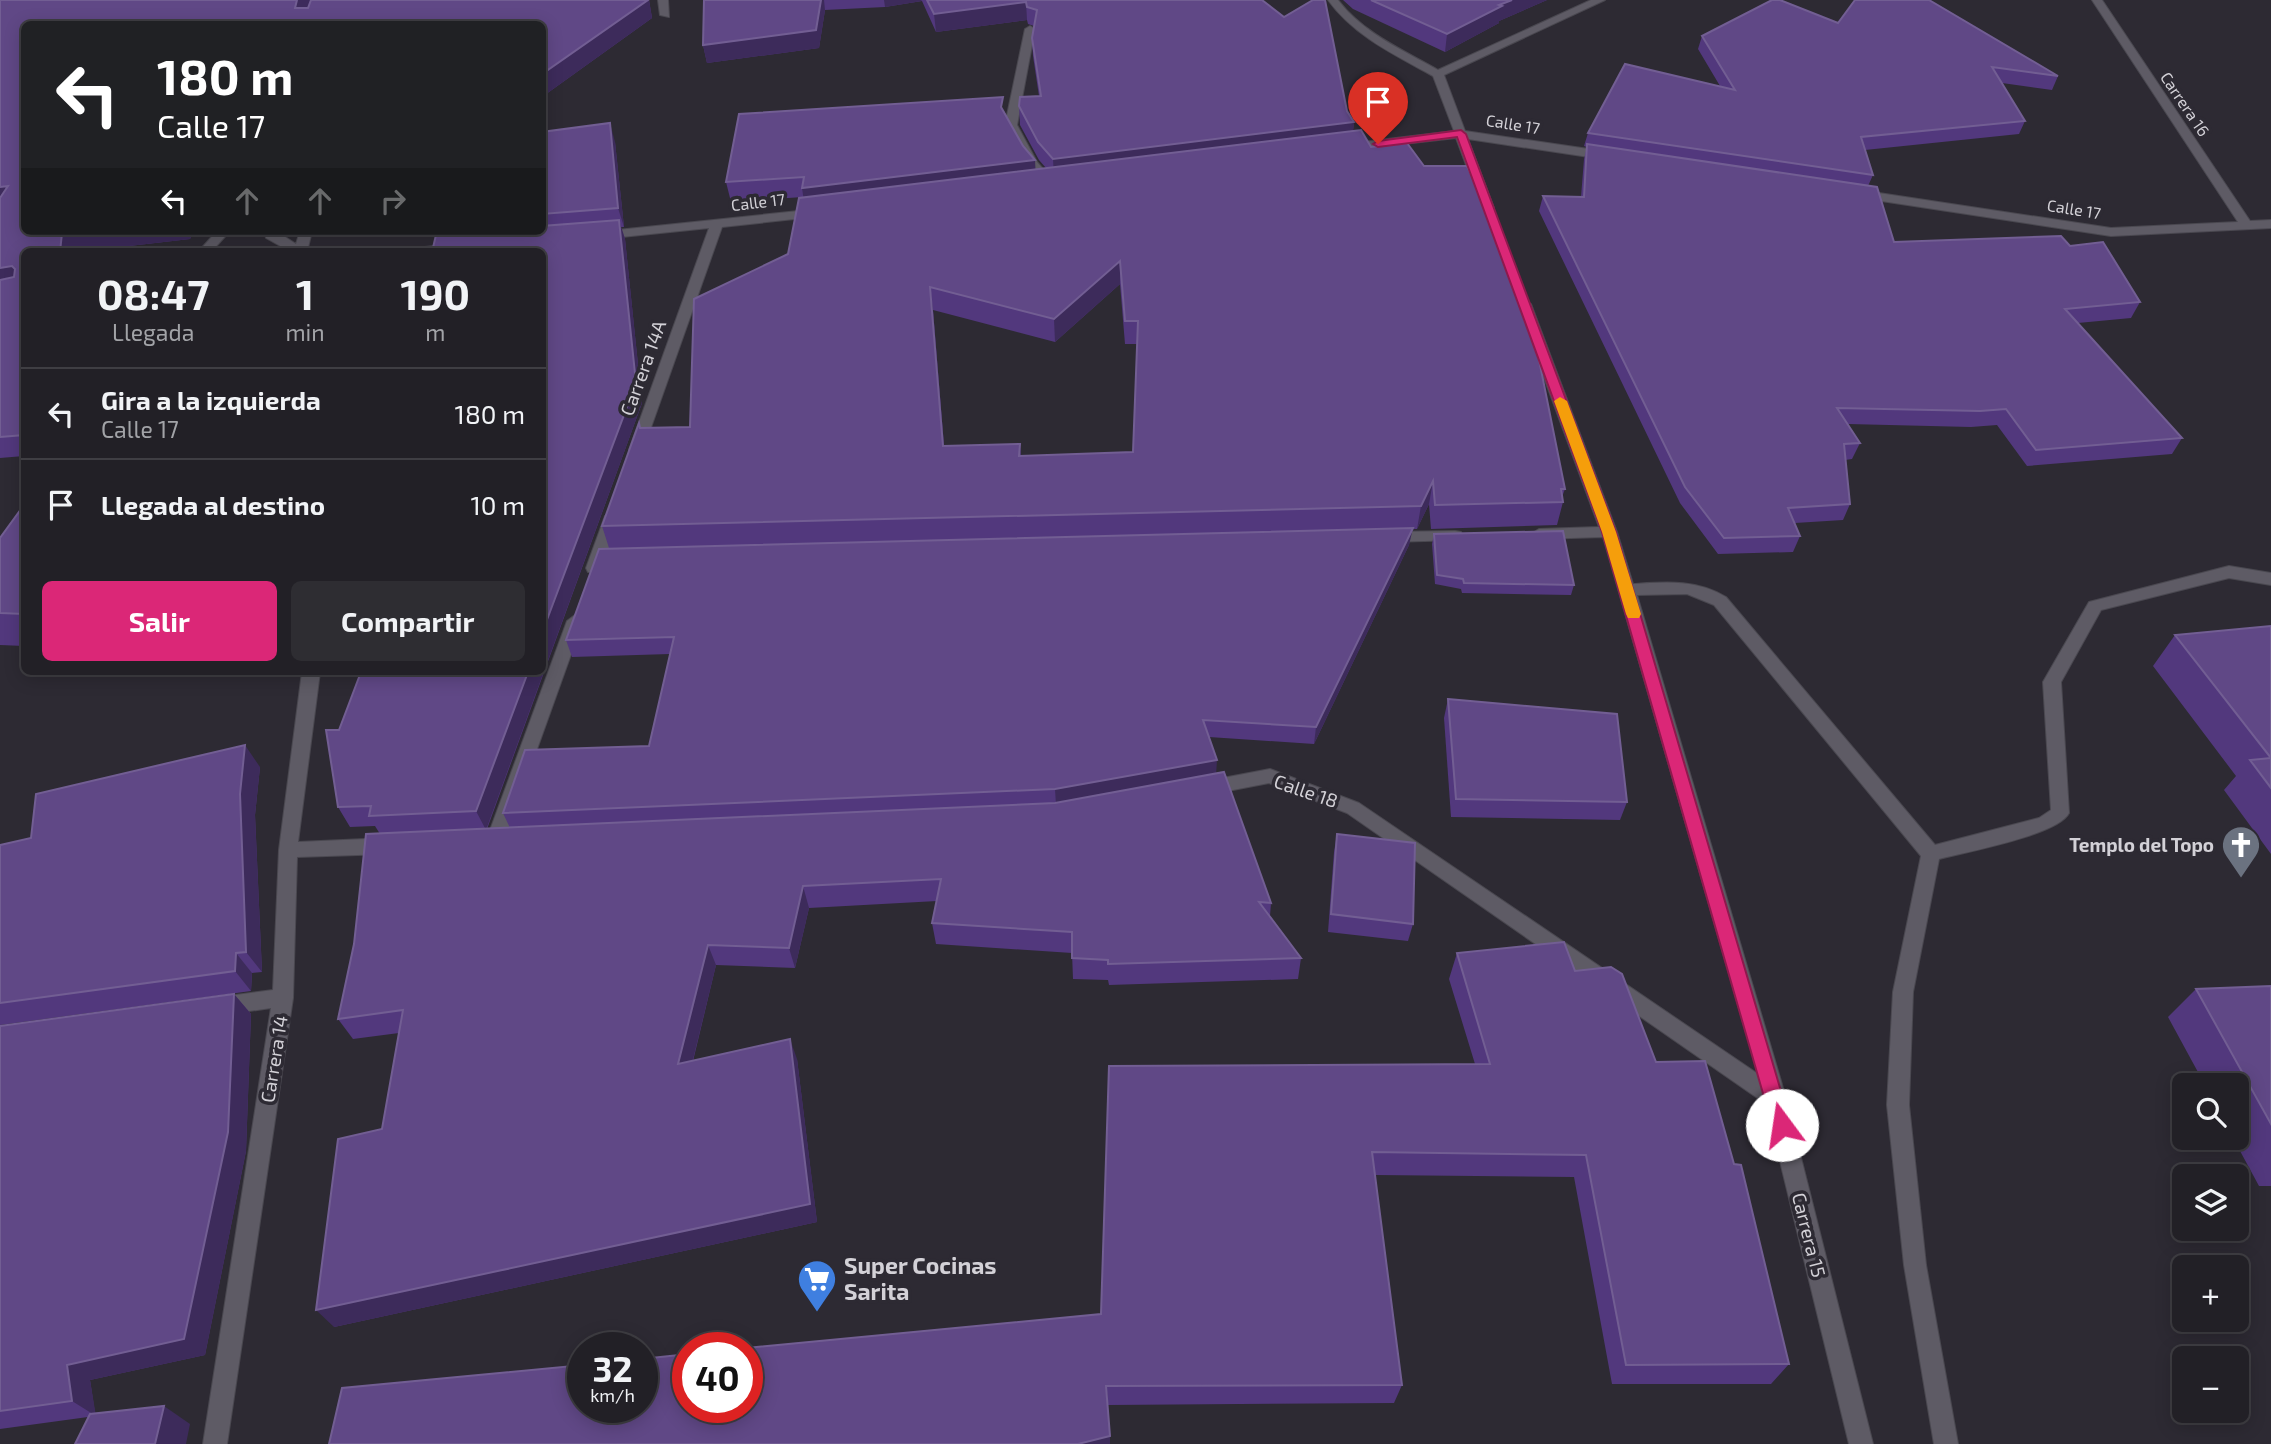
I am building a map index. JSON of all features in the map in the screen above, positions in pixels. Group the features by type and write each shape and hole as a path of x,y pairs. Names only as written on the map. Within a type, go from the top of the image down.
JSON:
{"street":[{"path":"663,0 665,15"},
{"path":"1333,0 1347,19 1380,42 1438,74 1494,224"},
{"path":"1438,74 1600,0"},
{"name":"Carrera 16","path":"2097,0 2247,226"},
{"path":"1030,29 1011,125 1043,185 1063,183"},
{"name":"Calle 17","path":"1337,149 1461,134 1627,159"},
{"name":"Calle 17","path":"1848,192 2111,232 2271,224"},
{"name":"Calle 17","path":"592,236 836,211"},
{"name":"Carrera 14A","path":"629,468 716,225"},
{"path":"208,248 221,235"},
{"path":"271,235 295,248"},
{"path":"458,248 469,247"},
{"name":"Carrera 15","path":"1518,288 1609,532 1627,590 1775,1098 1861,1444"},
{"path":"588,584 605,558 616,507"},
{"path":"1526,534 1609,532"},
{"path":"1374,538 1471,535"},
{"path":"1931,854 2044,824 2060,813 2052,682 2095,606 2229,572 2271,579"},
{"path":"1627,590 1691,588 1706,591 1720,601 1931,854"},
{"path":"522,840 488,841 579,609"},
{"name":"Carrera 14","path":"215,1444 283,998 288,850 311,675"},
{"name":"Calle 18","path":"1190,791 1270,776 1353,808 1775,1098"},
{"path":"288,850 412,845"},
{"path":"1931,854 1903,992 1898,1105 1915,1265 1946,1444"},
{"path":"202,1009 283,998"}],"building":[{"path":"0,0 297,0 295,8 308,8 311,0 648,0 546,71 546,21 21,21 21,235 62,235 60,248 21,248 21,435 0,437 0,280 14,277 15,269 12,266 0,268 0,198 8,186 0,187"},
{"path":"704,0 821,0 816,30 703,45"},
{"path":"927,0 1262,0 1284,17 1313,0 1325,0 1347,111 1354,122 1053,159 1038,142 1019,106 1020,97 1041,96 1032,38 1037,10 1027,7 1026,2 934,14"},
{"path":"1371,0 1512,0 1447,34"},
{"path":"1772,0 1780,0 1838,23 1855,0 1929,0 2058,76 1992,67 2025,121 1861,137 1873,175 1588,133 1625,64 1735,90 1702,36"},
{"path":"1003,97 1001,107 1023,146 1035,160 802,188 804,177 726,182 739,114"},
{"path":"610,123 618,208 546,214 546,131"},
{"path":"1361,130 1371,147 1407,143 1424,166 1467,166 1478,188 1484,188 1528,305 1565,489 1561,489 1563,502 1435,505 1433,481 1421,506 602,526 639,423 640,428 690,427 694,299 788,254 799,198","holes":["1120,261 1125,321 1138,321 1133,452 1019,456 1020,444 943,446 930,287 1054,319"]},
{"path":"1587,144 1877,187 1894,242 2061,236 2070,246 2103,242 2140,302 2065,309 2182,438 2036,450 2006,409 1980,411 1837,408 1860,443 1844,444 1850,504 1788,508 1800,536 1724,538 1685,487 1543,196 1584,197"},
{"path":"619,220 636,383 546,622 546,248 433,248 436,235 546,235 546,226"},
{"path":"21,509 21,614 0,613 0,538"},
{"path":"1413,528 1316,727 1203,720 1217,760 1055,789 503,813 525,750 649,746 674,637 566,640 599,549"},
{"path":"1563,531 1574,585 1464,583 1463,579 1437,575 1434,534"},
{"path":"2271,626 2271,758 2175,635"},
{"path":"360,675 527,675 476,811 369,816 371,806 338,807 326,730 339,730"},
{"path":"1448,699 1617,714 1627,802 1456,799"},
{"path":"245,745 240,794 246,952 236,953 235,971 0,1003 0,845 31,838 36,794"},
{"path":"2271,758 2271,788 2250,760"},
{"path":"1224,772 1271,903 1259,902 1301,958 1108,964 1108,960 1072,958 1072,932 932,923 941,879 803,886 789,948 708,945 678,1064 790,1039 810,1204 316,1310 338,1139 382,1129 403,1010 338,1019 354,944 366,834 1055,803"},
{"path":"1337,834 1415,843 1413,924 1331,914"},
{"path":"1564,942 1575,971 1611,967 1622,974 1656,1062 1705,1061 1734,1164 1741,1165 1789,1364 1626,1365 1586,1155 1372,1152 1402,1385 1106,1386 1110,1436 1078,1444 329,1444 342,1388 567,1367 567,1423 658,1423 658,1357 672,1356 672,1423 763,1423 763,1346 1101,1314 1109,1066 1490,1064 1457,953"},
{"path":"2271,986 2271,1124 2249,1084 2249,1073 2243,1073 2196,989"},
{"path":"234,994 228,1132 184,1339 67,1365 72,1401 0,1411 0,1026"},
{"path":"164,1406 155,1444 75,1444 90,1414"}],"slow traffic":[{"path":"1560,401 1609,532 1634,614"}],"place":[{"name":"Templo del Topo","path":"2241,879"},
{"name":"Super Cocinas Sarita","path":"817,1313"}],"route":[{"path":"1378,144 1461,134 1609,532 1782,1125"}]}
